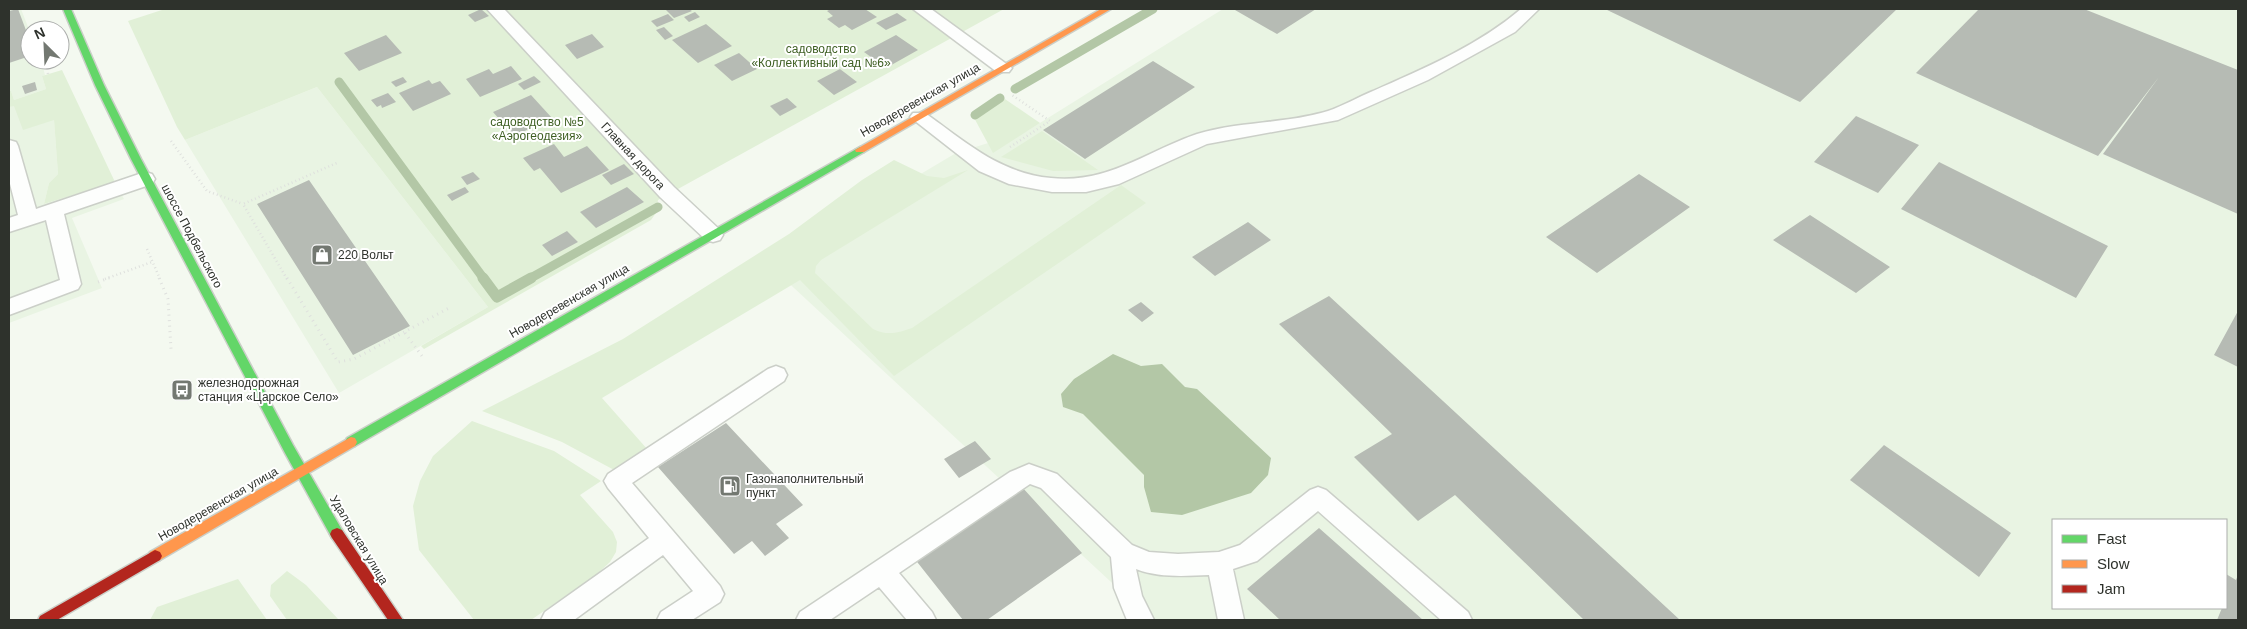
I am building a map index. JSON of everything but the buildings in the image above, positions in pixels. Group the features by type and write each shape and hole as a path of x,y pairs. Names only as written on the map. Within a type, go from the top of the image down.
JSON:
{"main road":[{"name":"шоссе Подбельского","path":"67,9 108,109 302,472"},
{"name":"Новодеревенская улица","path":"57,617 302,472 713,234 1107,9"},
{"name":"Удаловская улица","path":"302,472 364,580 396,620"}],"lane":[{"name":"Главная дорога","path":"495,9 667,192 713,234"},
{"path":"921,9 1003,68"},
{"path":"919,117 986,166 1016,179 1052,185 1086,185 1112,179 1203,139 1332,116 1422,76 1509,28 1531,9"},
{"path":"9,146 29,218"},
{"path":"9,225 145,179"},
{"path":"9,307 71,284 53,210"},
{"path":"670,620 711,594 616,481 776,375"},
{"path":"810,620 1018,479 1029,474 1050,480 1123,553 1149,563 1178,565 1219,563 1248,553 1318,497 1458,620"},
{"path":"554,620 665,540"},
{"path":"1123,553 1123,576 1131,605 1141,620"},
{"path":"1219,563 1231,620"},
{"path":"882,572 923,620"}],"path":[{"path":"48,70 48,74"},
{"path":"1009,147 1050,121 1011,95"},
{"path":"172,141 207,191 243,204 338,362 354,358 405,333 449,308"},
{"path":"243,204 340,162"},
{"path":"405,333 422,356"}],"shaded area":[{"path":"9,9 21,9 25,20 20,20 20,70 44,70 45,75 42,76 46,89 14,100 11,91 9,91"},
{"path":"1223,9 2238,9 2238,620 1152,620 780,275 798,247 956,153 1027,131"},
{"path":"317,87 488,307 339,393 185,140"},
{"path":"14,105 54,120 58,174 49,183 44,204 115,182 124,199 72,218 102,288 9,323 9,107"},
{"path":"1113,354 1141,366 1162,364 1185,387 1197,389 1271,458 1268,475 1251,493 1182,515 1151,512 1144,487 1144,475 1083,414 1063,407 1061,394 1074,379"}],"green space":[{"name":"садоводство №5 «Аэрогеодезия»","path":"165,9 1004,9 658,200 656,213 651,220 424,349 421,346 488,307 317,87 185,140 177,127 128,21"},
{"path":"62,70 115,182 44,204 49,183 58,174 54,120 23,130 14,106 9,107 9,91 11,91 14,100 46,89 42,76"},
{"path":"999,95 1040,123 993,153 972,114"},
{"path":"1042,131 1098,170 1053,171 1001,157"},
{"path":"894,160 927,176 944,178 968,170 821,260 816,266 815,273 873,329 888,333 912,328 1121,185 1146,203 894,376 800,280 602,398 648,450 616,471 562,442 482,411 623,339 789,234 862,180"},
{"path":"472,421 554,451 601,481 580,495 613,532 617,542 616,552 610,562 596,575 531,620 474,620 419,550 413,506 420,481 433,456"},
{"path":"287,571 306,585 339,620 287,620 270,596 271,585"},
{"path":"238,579 267,620 150,620 157,607"}],"waterway":[{"path":"1015,89 1153,9"},
{"path":"339,82 484,279"},
{"path":"975,115 1000,98"},
{"path":"529,279 658,207"},
{"path":"483,278 497,297 531,278"}],"traffic: fast":[{"path":"67,9 117,122 136,159 289,449 337,534"},
{"path":"351,442 860,150"}],"traffic: slow":[{"path":"860,150 1107,9"},
{"path":"155,556 351,442"}],"traffic: jam":[{"path":"337,534 396,620"},
{"path":"45,620 155,556"}],"place":[{"name":"220 Вольт","path":"322,255"},
{"name":"железнодорожная станция «Царское Село»","path":"182,390"},
{"name":"Газонаполнительный пункт","path":"730,486"}],"park label":[{"name":"садоводство «Коллективный сад №6»","path":"821,56"}]}
